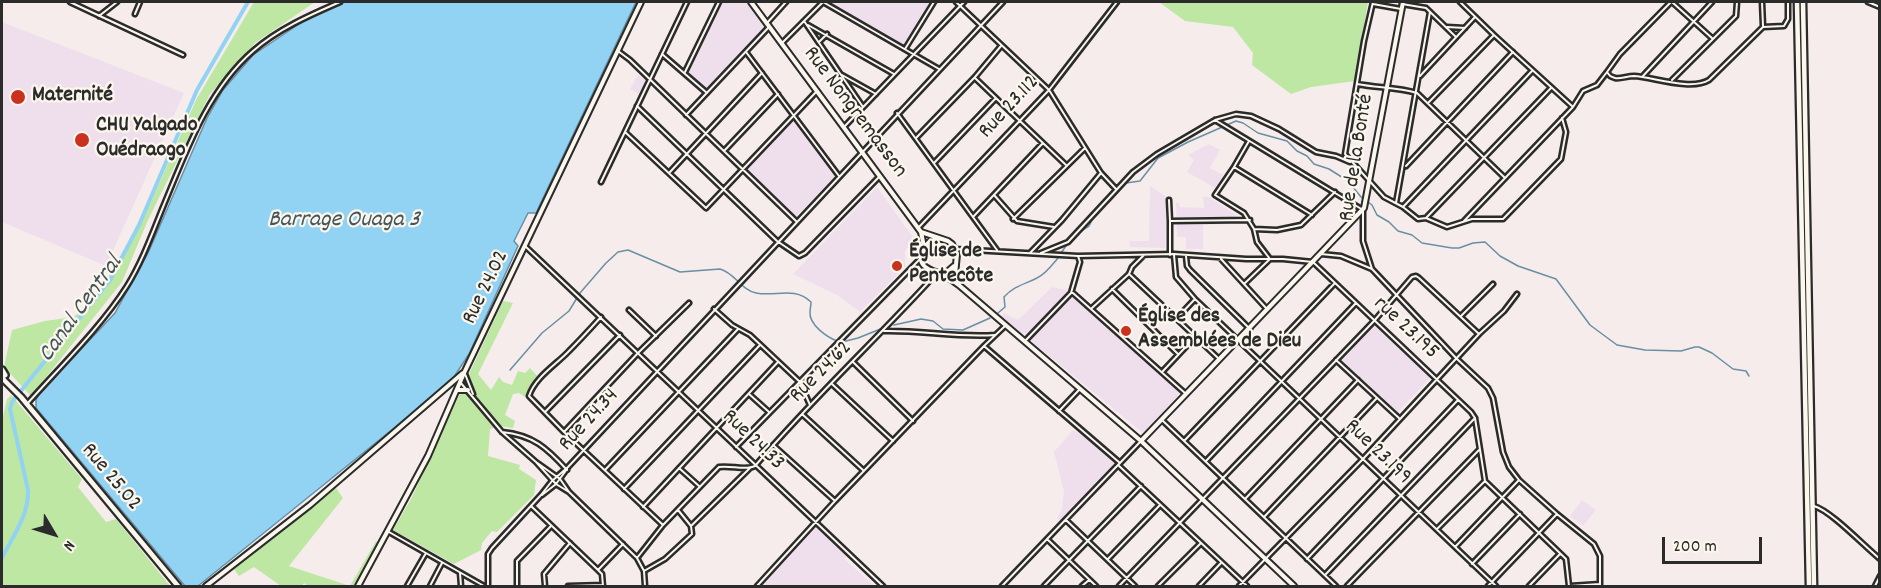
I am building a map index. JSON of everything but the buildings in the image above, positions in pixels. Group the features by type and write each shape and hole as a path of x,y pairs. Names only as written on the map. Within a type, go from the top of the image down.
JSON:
{"main road":[{"path":"1797,2 1809,586"},
{"path":"1803,2 1814,586"},
{"name":"Rue 25.02","path":"2,375 178,586"}],"street":[{"path":"70,2 183,55"},
{"path":"99,16 117,2"},
{"path":"135,14 140,2"},
{"path":"27,404 110,310 127,286 140,262 214,95 235,69 267,41 304,18 340,2"},
{"name":"Rue 24.02","path":"358,586 428,456 464,373 641,2"},
{"path":"601,182 687,2"},
{"path":"685,72 719,2"},
{"name":"Rue Nongremasson","path":"751,2 919,230 924,247"},
{"path":"686,115 746,52 786,2"},
{"path":"782,43 823,2 939,69"},
{"path":"904,49 934,2"},
{"path":"956,2 1049,90 1101,173 1116,189"},
{"path":"844,127 964,2"},
{"path":"777,241 1003,2"},
{"name":"Rue 23.112","path":"919,230 953,190 1049,90 1117,2"},
{"path":"1460,2 1573,107"},
{"path":"1464,221 1573,107 1581,93 1597,85 1620,54 1672,2 1713,39"},
{"path":"1642,78 1712,2"},
{"path":"1671,81 1737,14 1737,2"},
{"path":"1762,2 1763,27"},
{"path":"1607,72 1615,78 1642,78 1696,85 1704,83 1763,27 1784,26 1788,19 1788,2"},
{"path":"1868,2 1880,7"},
{"path":"1456,37 1426,8 1373,3 1344,149 1346,156 1384,196 1418,219 1425,219 1447,227 1474,219 1503,219 1562,156 1566,132 1562,118"},
{"name":"Rue de la Bonté","path":"1402,5 1364,208 1363,242 1372,269 1491,393 1505,460 1519,480 1586,536 1596,548 1600,556 1600,585"},
{"path":"1396,203 1430,12"},
{"path":"1420,76 1475,17"},
{"path":"805,22 894,74"},
{"path":"805,22 863,107"},
{"path":"1445,26 1465,28"},
{"path":"819,42 827,34"},
{"path":"1428,103 1494,35"},
{"path":"915,139 975,77 1001,46"},
{"path":"618,50 796,221"},
{"path":"746,52 839,176"},
{"path":"1404,168 1513,52"},
{"path":"662,54 706,93"},
{"path":"1403,207 1532,70"},
{"path":"669,172 762,73"},
{"path":"841,74 876,93"},
{"path":"975,77 1066,165"},
{"path":"1357,84 1400,88 1417,93 1505,178"},
{"path":"1425,219 1551,88"},
{"path":"625,132 705,208 817,91"},
{"path":"724,151 778,94"},
{"path":"934,163 996,98"},
{"path":"638,106 777,241 799,256 805,253 880,176"},
{"path":"897,113 997,250"},
{"path":"1038,254 1068,242 1133,172 1157,154 1217,121 1236,114 1251,116 1279,129 1311,150 1336,156 1353,164"},
{"path":"1002,586 1364,208 1217,121"},
{"path":"1249,141 1215,195 1239,209 1250,220 1257,242 1270,259"},
{"path":"973,217 1043,143"},
{"path":"1013,219 1085,148"},
{"path":"1234,166 1312,214"},
{"path":"1030,253 1101,173"},
{"path":"1254,229 1277,230 1299,226 1335,192"},
{"path":"994,195 1013,219 1054,227"},
{"name":"Rue 23.199","path":"1168,200 1176,278 1260,363 1496,586"},
{"path":"1170,221 1250,220"},
{"path":"919,230 948,241 955,249 956,260 951,270 939,274"},
{"path":"736,447 921,257 924,247 938,239"},
{"name":"Rue 24.34","path":"488,586 489,551 777,241"},
{"name":"Rue 24.33","path":"525,246 582,297 656,371 883,586"},
{"path":"955,249 1078,256 1172,254 1313,262"},
{"path":"1320,254 1341,256 1372,269"},
{"path":"1092,308 1129,274 1132,267 1144,255"},
{"path":"1024,342 1071,293 1080,262 1078,256"},
{"path":"1186,256 1190,270 1250,329"},
{"path":"921,257 925,267 960,286 1141,441 1294,586"},
{"path":"1221,258 1268,310"},
{"path":"1244,284 1270,259"},
{"name":"rue 23.195","path":"1313,262 1474,418"},
{"path":"954,265 960,286"},
{"name":"Rue 24.62","path":"756,466 810,405 939,274"},
{"path":"1129,274 1220,360"},
{"path":"1119,586 1374,321 1412,277 1416,276 1479,334"},
{"path":"1184,441 1335,283"},
{"path":"1461,316 1492,284"},
{"path":"1112,289 1178,354"},
{"path":"1071,293 1077,295 1092,308 1186,394"},
{"path":"1239,586 1363,459 1479,334 1504,311 1517,294"},
{"path":"1178,318 1195,299"},
{"path":"564,432 638,353 689,303"},
{"path":"1206,461 1356,303"},
{"path":"714,309 738,329 750,335 800,382 810,405"},
{"path":"629,310 656,336"},
{"path":"601,316 555,363 531,392 530,397 544,413 663,525"},
{"path":"757,586 835,501 1005,326"},
{"path":"605,470 738,329"},
{"path":"884,331 975,337 995,335"},
{"path":"544,413 620,335"},
{"path":"1162,372 1196,336"},
{"path":"624,489 760,345"},
{"path":"984,346 1119,464 1247,586"},
{"path":"1336,360 1400,419"},
{"path":"643,507 778,362"},
{"path":"853,362 913,421"},
{"path":"206,586 310,505 428,405 457,377 464,373 474,396"},
{"path":"1245,499 1358,380"},
{"path":"460,382 502,432 536,462 559,477 569,492 637,558 644,571 645,586"},
{"path":"832,384 893,441"},
{"path":"458,390 468,390"},
{"path":"1059,411 1079,390"},
{"path":"748,394 770,413"},
{"path":"1264,517 1377,398"},
{"path":"1307,559 1458,400"},
{"path":"802,414 864,471"},
{"path":"1474,418 1485,481 1567,560 1569,586 1600,585"},
{"path":"1325,575 1474,418"},
{"path":"1162,420 1336,586"},
{"path":"502,432 523,435 537,441 567,468"},
{"path":"773,445 835,501"},
{"path":"1347,586 1479,450"},
{"path":"536,462 555,484 569,492"},
{"path":"637,558 663,525 719,467 750,468 756,466"},
{"path":"679,468 699,486"},
{"path":"691,526 750,468"},
{"path":"541,495 555,484 559,477"},
{"path":"1455,547 1519,480"},
{"path":"1437,530 1485,481"},
{"path":"1044,586 1141,486"},
{"path":"1108,560 1160,505"},
{"path":"531,506 602,574 603,586 568,586"},
{"path":"1812,506 1821,509 1880,559"},
{"path":"644,571 665,559 692,534 691,526 678,510"},
{"path":"1472,564 1520,514"},
{"path":"1488,586 1557,514"},
{"path":"1065,520 1135,586"},
{"path":"517,586 517,561 551,526"},
{"path":"389,532 484,586"},
{"path":"1047,539 1096,586"},
{"path":"545,586 544,574 570,543"},
{"path":"1158,586 1201,543"},
{"path":"598,570 623,544"},
{"path":"407,586 426,554"},
{"path":"1529,586 1560,554"},
{"path":"430,586 442,563"},
{"path":"1199,586 1221,563"},
{"path":"460,573 461,586"},
{"path":"1875,586 1880,576"},
{"path":"1082,586 1089,580"}],"shaded area":[{"path":"721,2 746,2 766,27 705,92 687,75"},
{"path":"830,2 930,2 904,45"},
{"name":"CHU Yalgado Ouédraogo","path":"2,22 184,93 106,266 2,222"},
{"path":"638,75 646,80 639,94 630,89"},
{"path":"793,121 836,175 795,218 746,169"},
{"path":"1209,144 1220,150 1210,168 1223,175 1215,188 1187,172 1194,160 1188,155"},
{"path":"1150,186 1167,197 1165,248 1130,247 1129,241 1149,241"},
{"path":"877,187 913,237 905,252 905,267 860,312 837,295 793,274"},
{"path":"1203,197 1209,197 1248,223 1203,225 1203,249 1186,249 1186,237 1177,237 1176,203 1179,203 1180,207 1204,208"},
{"path":"1052,287 1070,291 1181,392 1143,433 1001,316 1004,313 1018,320"},
{"path":"1374,325 1430,378 1398,412 1340,359"},
{"path":"1073,430 1092,440 1117,461 1061,522 1057,518 1062,509 1064,491 1054,452"},
{"path":"1582,500 1596,510 1583,526 1570,516"},
{"path":"816,528 846,556 844,559 875,586 762,586"}],"green space":[{"path":"254,2 315,2 255,43 210,94 148,220 122,282 31,396 4,367 12,330 45,321 74,317 105,283 151,202 196,100"},
{"path":"1159,2 1368,2 1355,81 1311,87 1291,94 1252,65 1253,53 1233,27 1185,21"},
{"path":"503,301 513,303 478,374 491,390 499,377 503,382 512,385 518,371 525,373 530,368 539,378 530,387 527,398 519,393 513,394 505,415 515,421 513,428 500,426 490,429 488,456 520,465 519,469 536,480 534,495 497,532 492,531 482,543 481,550 454,564 393,530 411,499"},
{"path":"11,395 82,479 78,487 106,522 116,519 170,586 2,586 2,421 7,399"},
{"path":"336,488 343,498 289,566 350,586 308,586 304,583 302,586 281,586 254,567 239,576 233,568"},
{"path":"376,541 382,544 357,586 350,586"}],"water":[{"name":"Barrage Ouaga 3","path":"344,2 636,2 536,213 528,213 514,241 518,246 469,354 450,383 198,586 185,586 36,408 36,400 39,394 115,313 148,253 207,118 223,90 253,55 302,22"}],"waterway":[{"name":"Canal Central","path":"2,558 20,525 28,499 10,409 12,402 110,280 139,225 197,90 248,2"},
{"path":"1102,206 1109,202 1126,183 1140,181 1158,158 1236,121 1258,133 1287,141 1314,164 1329,169 1348,181 1361,197 1372,205 1377,215 1398,231 1412,235 1422,243 1459,248 1485,242 1500,256 1518,266 1556,279 1590,325 1617,345 1645,350 1681,351 1699,347 1712,353 1733,369 1746,371 1749,376"},
{"path":"1078,233 1089,226 1094,216"},
{"path":"1061,253 1068,243"},
{"path":"510,370 542,333 569,311 580,293 606,263 618,252 628,250 680,272 720,269 730,274 746,289 756,293 791,293 805,297 811,302 810,317 815,326 837,341"},
{"path":"998,313 1005,307 1004,297 1008,293 1040,276 1058,258"},
{"path":"894,325 921,319 933,321 943,329 963,330 990,318"},
{"path":"842,342 883,328"}],"place":[{"name":"Maternité","path":"18,97"},
{"name":"CHU Yalgado Ouédraogo","path":"82,140"},
{"name":"Église de Pentecôte","path":"897,266"},
{"name":"Église des Assemblées de Dieu","path":"1126,331"}]}
